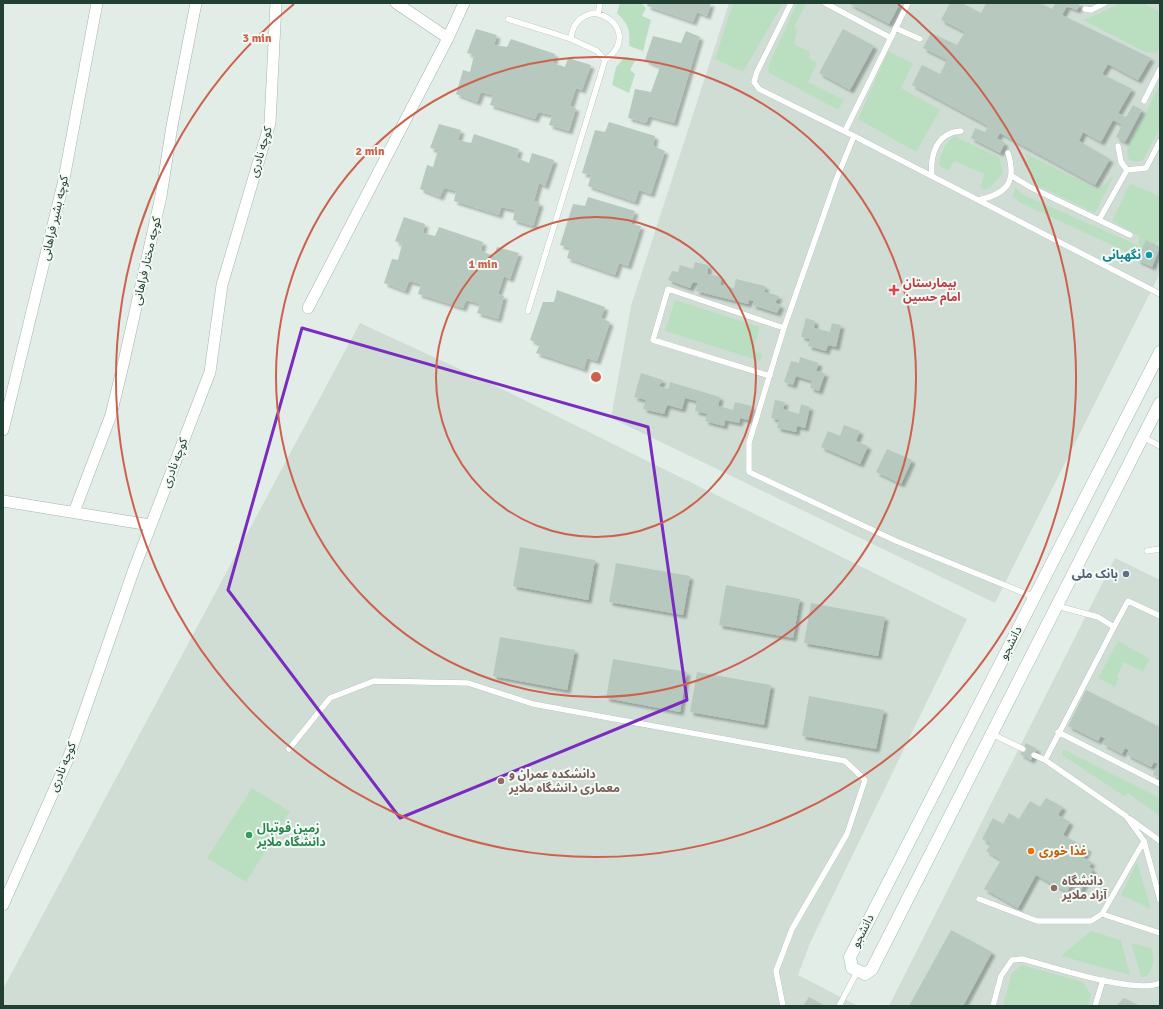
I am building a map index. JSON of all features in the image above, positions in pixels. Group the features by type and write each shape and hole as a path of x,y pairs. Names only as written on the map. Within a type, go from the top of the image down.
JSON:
{"main road":[{"name":"دانشجو","path":"1160,352 850,957 852,968 857,972 865,974 872,969 1160,403"}],"street":[{"name":"کوچه بشیر فراهانی","path":"3,430 63,184 97,3"},
{"name":"کوچه مختار فراهانی","path":"74,512 111,415 124,361 161,196 172,126 196,3"},
{"name":"کوچه نادری","path":"3,905 68,759 150,525 210,372 222,285 270,123 276,3"},
{"path":"396,3 448,38"},
{"path":"308,308 448,38 464,3"},
{"path":"3,501 150,525"}],"lane":[{"path":"598,14 600,3"},
{"path":"791,3 757,72 754,82 759,89 845,131 1160,294"},
{"path":"825,3 891,38"},
{"path":"845,131 908,3"},
{"path":"1085,9 1091,10 1105,3"},
{"path":"528,311 605,60 612,55 617,48 619,31 609,18 598,14 587,15 580,18 571,31 571,39"},
{"path":"508,19 571,39 597,51 605,60"},
{"path":"895,28 920,39"},
{"path":"1144,100 1160,69"},
{"path":"932,176 930,162 935,148 944,137 955,131 961,131"},
{"path":"854,136 836,180 784,328 749,443 749,472 896,541 1034,597"},
{"path":"1126,170 1146,168 1160,141"},
{"path":"1118,146 1121,162 1126,170"},
{"path":"978,200 990,198 999,193 1006,186 1012,176 1012,166 1008,153"},
{"path":"1099,220 1126,170"},
{"path":"1012,176 1030,187 1130,235"},
{"path":"770,376 653,340 668,289 784,328"},
{"path":"1142,437 1160,446"},
{"path":"1147,551 1160,549"},
{"path":"1045,760 1058,732 1128,600 1160,616"},
{"path":"1057,606 1098,617 1114,626"},
{"path":"289,749 330,698 374,681 468,683 533,704 845,761 865,780 848,834 792,929 776,971 783,1006"},
{"path":"1058,732 1160,784"},
{"path":"992,734 1022,749"},
{"path":"1034,755 1045,760 1160,841"},
{"path":"1126,816 1144,841 1160,900"},
{"path":"979,898 1037,921 1091,921 1102,914 1144,841"},
{"path":"1102,914 1160,933"},
{"path":"993,1006 1001,976 1012,960 1022,958 1102,980 1145,987 1160,983"},
{"path":"839,1006 857,972"},
{"path":"1095,1006 1102,980"}],"highlighted area":[{"path":"302,328 648,427 687,700 400,818 228,590"}],"shaded area":[{"name":"بیمارستان امام حسین","path":"729,3 1160,3 1160,273 995,603 611,418 631,306"},
{"name":"دانشکده عمران و معماری دانشگاه ملایر","path":"360,323 490,383 967,619 810,943 798,975 858,1006 3,1006 3,989"},
{"name":"دانشگاه آزاد ملایر","path":"1115,558 1160,580 1160,1006 889,1006"}],"green space":[{"path":"620,3 641,3 646,8 642,16 651,20 643,51 629,46 628,28 617,13"},
{"path":"733,3 783,3 743,72 715,59"},
{"path":"797,3 806,4 794,27 797,30 794,44 810,52 809,58 817,63 808,82 844,100 838,110 768,72 769,64"},
{"path":"1120,3 1143,3 1160,12 1160,46 1156,53 1145,52 1083,20 1099,14"},
{"path":"888,51 913,63 901,88 940,110 916,152 858,119"},
{"path":"625,57 636,59 630,70 635,74 629,93 612,85 616,67"},
{"path":"1160,84 1160,128 1143,160 1135,162 1129,160 1127,150"},
{"path":"954,136 999,157 1003,173 990,188 984,190 980,187 985,174 954,161 949,170 942,168 939,164 944,148"},
{"path":"1025,153 1099,190 1114,175 1095,213 1034,184"},
{"path":"1130,184 1160,196 1160,239 1151,249 1139,247 1133,255 1019,202 1013,196 1015,187 1022,194 1139,246 1139,236 1112,221"},
{"path":"675,300 760,327 753,350 762,354 760,361 665,331"},
{"path":"1118,641 1150,659 1143,672 1124,662 1117,676 1119,678 1115,687 1098,678"},
{"path":"1063,749 1160,798 1160,816 1128,793 1124,796 1062,755"},
{"name":"زمین فوتبال دانشگاه ملایر","path":"252,788 290,812 246,882 207,858"},
{"path":"1137,862 1151,909 1121,895"},
{"path":"1091,931 1121,940 1130,975 1061,956"},
{"path":"1131,943 1151,948 1153,964 1152,968 1145,977 1141,977"},
{"path":"1022,965 1083,982 1091,995 1088,1006 1003,1006 1012,973"}],"building":[{"path":"648,3 711,3 707,16 697,12 693,22 647,6"},
{"path":"848,3 900,3 889,24"},
{"path":"950,3 962,3 981,13 986,3 1040,3 1052,9 1055,3 1080,3 1077,10 1067,6 1062,15 1151,58 1138,80 1108,64 1102,74 1132,89 1118,113 1126,117 1133,105 1142,110 1125,142 1116,137 1122,125 1113,120 1101,142 1083,132 1079,141 1110,159 1095,185 1000,133 997,138 1005,143 1000,153 971,138 975,128 985,132 988,126 912,85 922,65 940,74 947,60 923,48 931,33 957,45 965,32 941,20"},
{"path":"476,29 497,35 494,45 507,47 511,39 555,54 553,63 565,67 568,58 591,65 582,90 576,88 570,106 576,108 569,131 549,125 552,115 538,112 535,119 490,105 493,95 481,92 477,102 456,94 463,70 470,72 474,55 467,53"},
{"path":"843,29 874,46 850,90 819,73"},
{"path":"686,31 700,37 674,123 649,116 646,123 628,118 635,89 651,92 660,67 645,60 653,36 681,43"},
{"path":"609,122 655,136 653,146 665,151 651,194 639,190 635,202 588,186 591,175 582,173 595,130 605,132"},
{"path":"439,124 461,130 458,140 471,143 474,134 519,149 517,158 529,163 532,153 554,160 545,186 539,183 534,201 540,203 533,226 513,220 515,210 501,207 499,215 454,201 456,191 444,188 440,197 420,189 427,165 433,167 438,150 430,148"},
{"path":"588,197 635,211 631,224 641,226 628,266 619,263 615,275 567,258 570,248 560,245 573,204 585,206"},
{"path":"404,217 425,224 423,233 435,236 439,227 483,242 481,251 494,256 497,247 519,253 510,279 504,276 498,294 504,296 498,319 477,313 480,304 466,300 463,308 418,294 421,284 409,281 405,291 384,283 392,259 398,260 402,244 395,241"},
{"name":"نگهبانی","path":"1146,240 1160,247 1152,267 1137,260"},
{"path":"695,262 708,265 708,274 721,277 721,285 734,288 736,279 765,286 765,292 779,296 775,303 781,305 777,313 752,305 754,301 749,300 748,304 696,291 698,283 693,282 690,288 668,280 672,271 678,272 680,265 693,269"},
{"path":"557,290 605,307 601,318 610,322 597,361 587,358 584,369 536,353 540,344 530,340 543,302 554,302"},
{"path":"806,318 815,321 814,328 830,332 832,323 841,325 836,347 828,345 826,351 808,346 810,339 801,337"},
{"path":"800,357 819,363 816,371 825,373 819,391 810,388 812,381 796,376 793,385 784,382 791,361 799,363"},
{"path":"641,373 663,380 659,386 668,389 670,382 720,397 718,406 733,410 735,402 752,406 748,420 740,418 739,423 725,420 724,426 705,421 707,414 695,411 697,401 685,398 682,409 667,405 664,414 643,409 646,400 634,397"},
{"path":"775,400 785,402 783,409 799,414 801,404 810,407 805,428 797,426 796,432 777,428 779,420 771,418"},
{"path":"844,425 860,431 856,441 868,446 860,464 821,447 828,431 840,436"},
{"path":"887,449 912,460 901,484 876,472"},
{"path":"520,547 595,560 588,600 513,586"},
{"path":"616,563 690,576 683,615 609,602"},
{"path":"726,585 800,599 793,638 719,625"},
{"path":"811,603 885,617 878,656 804,643"},
{"path":"500,637 575,650 567,690 493,676"},
{"path":"613,659 687,672 680,712 606,698"},
{"path":"697,672 771,685 764,725 690,712"},
{"path":"1086,690 1160,727 1160,778 1153,775 1158,764 1154,762 1151,767 1127,755 1129,750 1125,748 1122,754 1103,744 1106,739 1101,736 1098,741 1068,726"},
{"path":"809,696 884,710 876,749 802,736"},
{"path":"1026,743 1037,749 1031,760 1020,754"},
{"path":"1046,798 1063,807 1058,815 1070,822 1063,835 1088,849 1083,858 1092,862 1089,867 1093,869 1081,890 1071,884 1067,892 1036,875 1018,908 984,889 1001,860 986,851 991,844 982,839 993,818 1003,824 1009,813 1019,819 1030,801 1040,807"},
{"path":"951,930 992,952 963,1006 909,1006"},
{"path":"809,997 825,1006 803,1006"},
{"path":"1124,998 1140,1006 1116,1006"}],"place":[{"name":"نگهبانی","path":"1149,255"},
{"name":"بیمارستان امام حسین","path":"894,290"},
{"name":"بانک ملی","path":"1126,574"},
{"name":"دانشکده عمران و معماری دانشگاه ملایر","path":"501,781"},
{"name":"زمین فوتبال دانشگاه ملایر","path":"249,835"},
{"name":"غذا خوری","path":"1031,851"},
{"name":"دانشگاه آزاد ملایر","path":"1054,888"}]}
